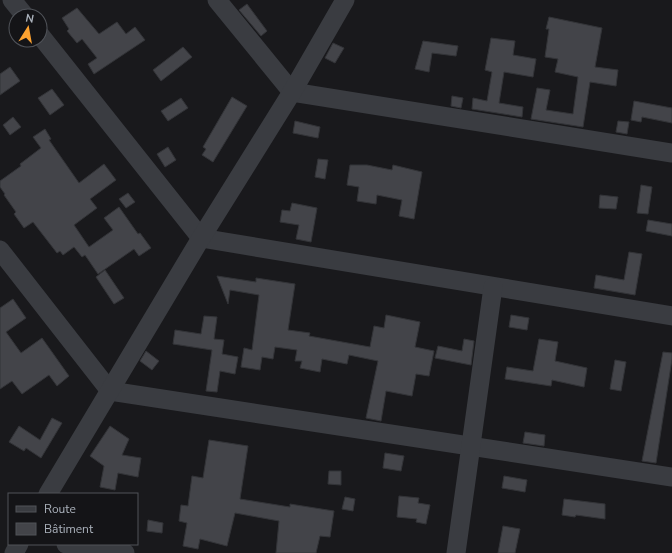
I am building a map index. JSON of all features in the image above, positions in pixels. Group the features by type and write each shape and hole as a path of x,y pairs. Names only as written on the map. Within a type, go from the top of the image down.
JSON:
{"street":[{"path":"0,9 12,0 18,8"},
{"path":"217,0 292,92 672,154"},
{"path":"49,493 201,238 292,92 345,0"},
{"path":"48,45 201,238 672,316"},
{"path":"0,250 110,391 672,477"},
{"path":"456,553 493,287"},
{"path":"73,545 125,553"}],"building":[{"path":"247,4 267,31 261,36 239,10"},
{"path":"77,8 99,34 117,22 126,34 135,27 145,40 94,74 88,64 97,58 82,39 77,43 67,31 69,29 62,18"},
{"path":"549,17 602,28 595,67 618,70 616,86 590,82 583,127 531,119 537,88 550,90 546,110 573,114 578,77 555,72 558,59 545,57 549,29 546,29"},
{"path":"491,38 515,41 513,55 536,59 533,77 504,72 499,103 523,107 522,117 472,109 473,98 487,101 492,72 485,70"},
{"path":"423,41 458,46 456,56 432,53 429,72 415,69"},
{"path":"333,43 344,48 335,63 325,58"},
{"path":"183,47 192,57 161,81 153,70"},
{"path":"10,67 20,81 0,95 0,74"},
{"path":"52,89 64,105 50,115 38,98"},
{"path":"452,96 463,98 461,108 451,106"},
{"path":"232,97 247,106 213,162 202,155 206,149 203,147"},
{"path":"181,98 188,108 168,121 161,111"},
{"path":"634,101 672,108 672,123 642,117 641,122 631,120"},
{"path":"13,117 21,127 10,135 3,125"},
{"path":"295,121 320,127 318,138 293,133"},
{"path":"618,121 629,122 627,134 616,132"},
{"path":"45,129 51,139 49,140 79,183 104,164 116,180 90,199 97,208 74,225 89,247 113,230 104,218 119,207 138,234 140,233 151,248 139,256 134,249 98,274 85,255 82,257 74,247 63,255 60,251 57,253 33,222 24,228 14,214 16,212 4,195 5,194 0,187 0,181 21,166 20,164 41,148 33,137"},
{"path":"168,147 176,160 165,167 157,154"},
{"path":"318,159 328,160 325,179 315,177"},
{"path":"350,165 367,165 392,170 393,165 422,172 414,219 399,216 402,200 377,195 376,204 357,201 359,187 347,185"},
{"path":"641,185 652,187 648,214 637,213"},
{"path":"128,193 135,202 126,208 119,199"},
{"path":"600,195 618,197 616,209 599,208"},
{"path":"292,203 317,208 311,242 296,239 299,225 280,222 282,210 290,211"},
{"path":"648,220 672,224 672,236 646,231"},
{"path":"629,252 642,254 635,295 594,288 596,275 624,280"},
{"path":"105,270 124,298 114,304 96,277"},
{"path":"217,276 256,282 256,278 295,284 288,330 310,333 309,336 370,347 374,326 384,328 386,315 420,322 415,347 434,351 429,376 416,374 412,396 386,391 381,421 366,418 378,361 349,355 347,364 322,359 320,372 300,368 302,361 295,361 297,350 275,347 273,359 262,357 260,370 241,367 244,348 252,350 259,295 230,290 228,304"},
{"path":"13,299 26,318 6,332 21,353 42,338 69,376 57,386 49,375 22,394 12,381 0,389 0,308"},
{"path":"511,315 529,318 527,330 509,327"},
{"path":"204,316 217,317 214,339 224,340 222,354 238,357 235,374 220,371 217,392 206,391 212,350 173,344 175,330 201,334"},
{"path":"464,339 474,341 471,365 435,358 438,346 462,351"},
{"path":"539,339 558,342 555,361 587,368 584,387 552,380 551,386 505,379 507,367 533,371"},
{"path":"146,351 159,361 152,370 140,361"},
{"path":"663,352 672,353 672,359 656,463 642,461"},
{"path":"615,360 626,362 621,391 610,389"},
{"path":"52,418 62,423 41,458 26,448 24,451 9,442 19,426 40,440"},
{"path":"110,426 129,439 122,455 141,458 138,477 118,473 115,490 100,487 104,466 90,456"},
{"path":"525,432 545,435 544,446 523,443"},
{"path":"209,440 248,446 240,499 290,507 290,504 334,511 330,537 320,536 316,553 276,553 279,521 235,513 227,546 200,539 198,549 183,546 187,523 179,521 181,505 188,506 192,476 203,478"},
{"path":"385,453 404,456 401,471 383,468"},
{"path":"329,471 341,471 341,485 328,484"},
{"path":"504,476 527,480 525,492 502,488"},
{"path":"399,496 419,498 418,503 430,505 426,524 416,522 417,519 397,517"},
{"path":"345,497 355,499 353,511 342,509"},
{"path":"564,499 605,504 605,519 576,515 575,517 562,515"},
{"path":"148,520 163,523 162,533 147,531"},
{"path":"503,526 520,529 515,553 498,553"}]}
